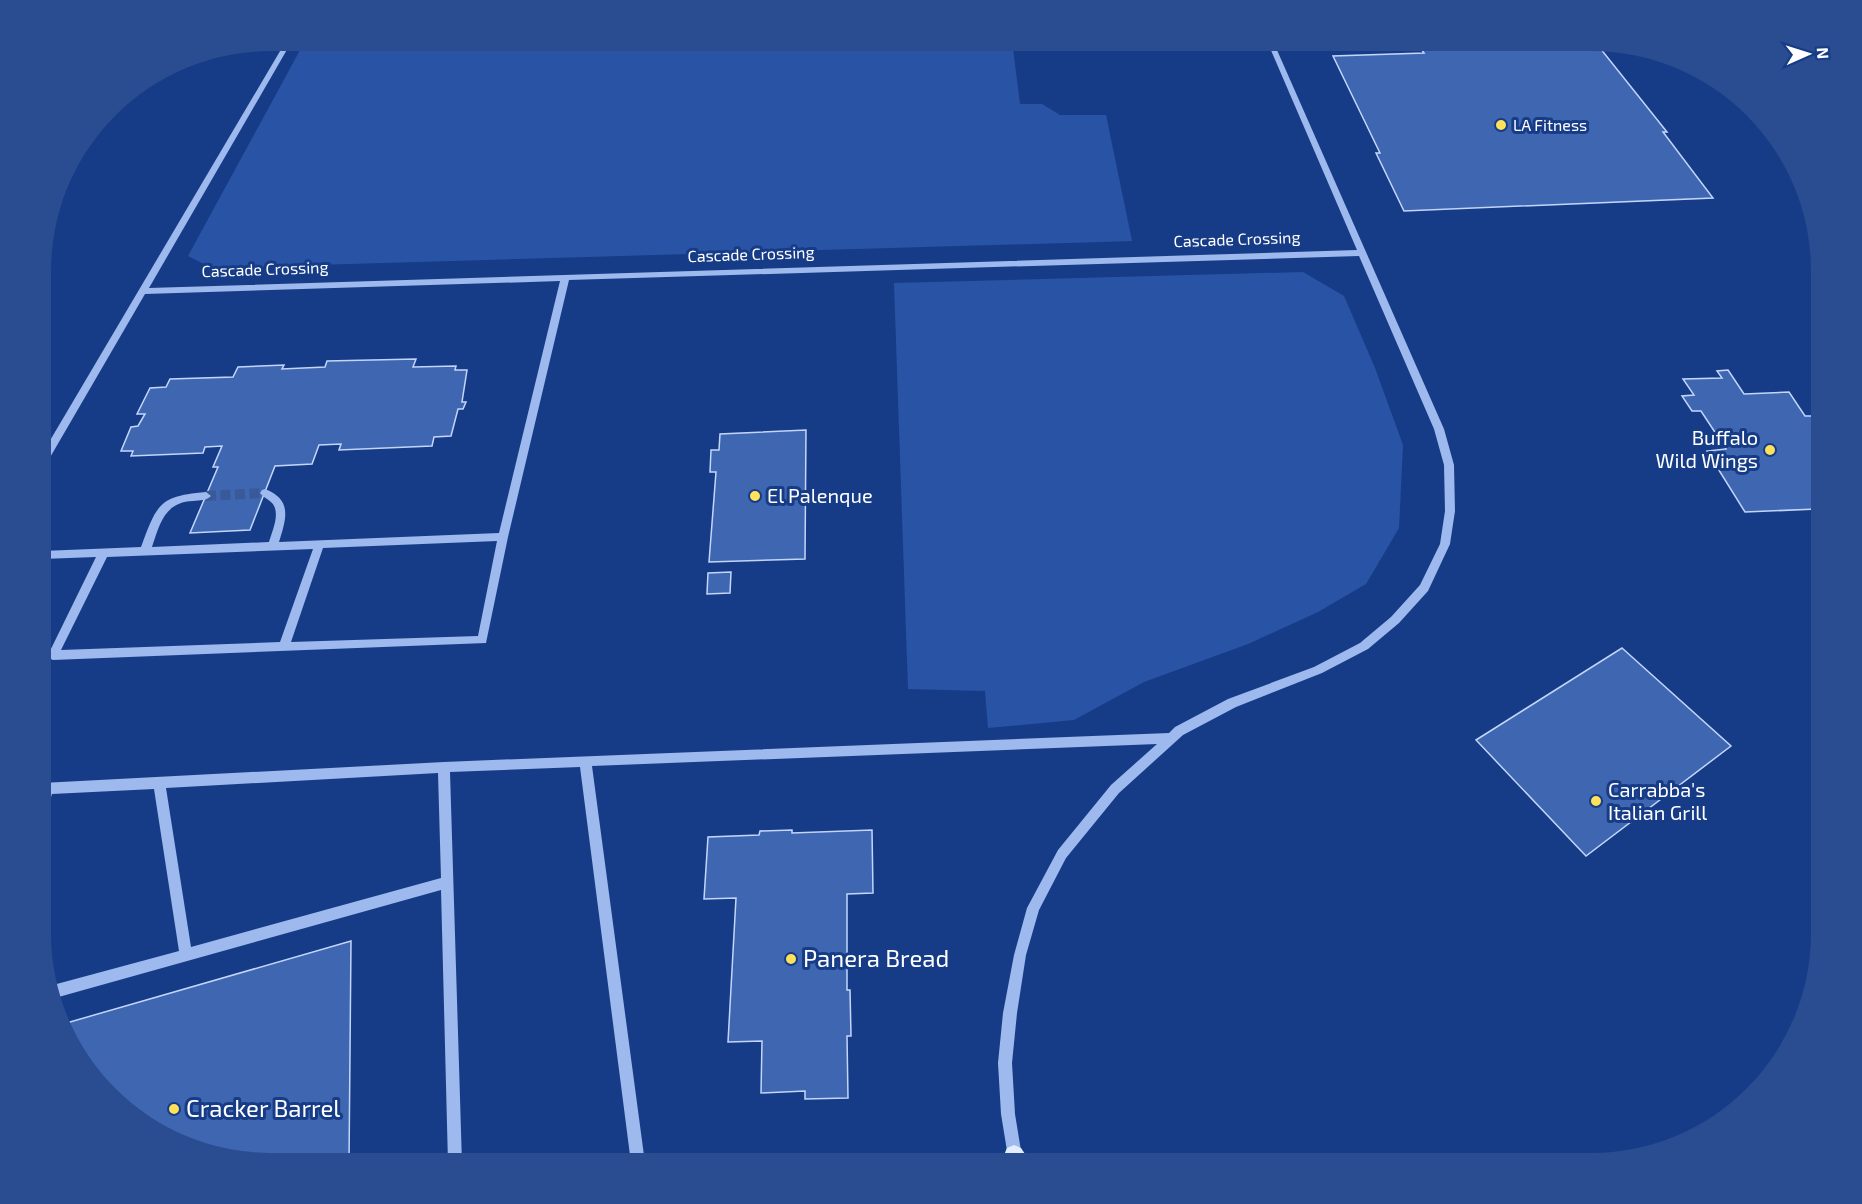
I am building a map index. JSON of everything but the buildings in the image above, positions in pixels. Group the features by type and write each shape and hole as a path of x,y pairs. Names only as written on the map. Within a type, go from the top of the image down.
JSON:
{"lane":[{"path":"51,448 283,51"},
{"path":"1016,1153 1008,1114 1005,1063 1020,955 1034,908 1069,846 1115,789 1179,731 1232,703 1318,670 1364,646 1395,620 1424,588 1445,544 1450,511 1449,465 1439,429 1275,51"},
{"name":"Cascade Crossing","path":"142,291 1361,253"},
{"path":"104,552 53,655 482,640 503,537 565,278"},
{"path":"265,493 273,496 281,505 282,513 273,545"},
{"path":"145,551 165,508 174,500 206,496"},
{"path":"51,555 503,537"},
{"path":"284,647 320,543"},
{"path":"51,789 444,767 1172,738"},
{"path":"585,762 637,1153"},
{"path":"444,767 455,1153"},
{"path":"159,783 186,955"},
{"path":"59,990 448,882"}],"shaded area":[{"path":"300,51 1013,51 1020,104 1042,104 1060,115 1106,115 1132,241 315,265 223,270 208,266 188,256"},
{"path":"1303,272 1344,296 1375,368 1403,445 1399,528 1366,584 1318,612 1248,644 1144,682 1074,720 988,728 985,691 908,689 894,283"}],"tunnel":[{"path":"206,496 265,493"}],"place":[{"name":"LA Fitness","path":"1501,125"},
{"name":"Buffalo Wild Wings","path":"1770,450"},
{"name":"El Palenque","path":"755,496"},
{"name":"Carrabba's Italian Grill","path":"1596,801"},
{"name":"Panera Bread","path":"791,959"},
{"name":"Cracker Barrel","path":"174,1109"}]}
